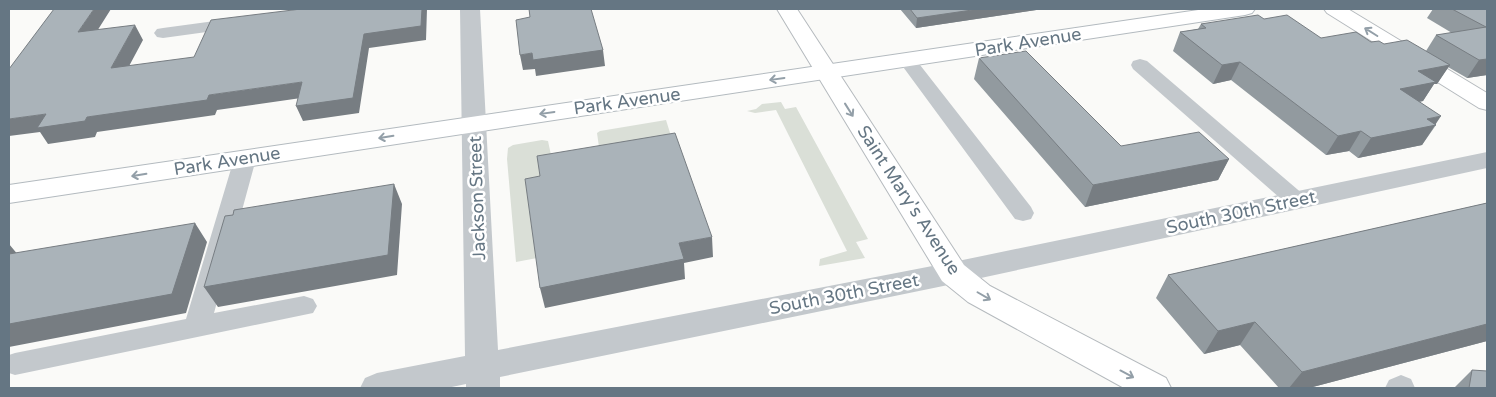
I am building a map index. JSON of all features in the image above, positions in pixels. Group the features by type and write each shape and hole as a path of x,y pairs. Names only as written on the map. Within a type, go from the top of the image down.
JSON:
{"street":[{"name":"Jackson Street","path":"470,9 483,378"},
{"name":"Saint Mary's Avenue","path":"787,9 953,273 979,294 1154,388"},
{"name":"Park Avenue","path":"9,194 1245,9"},
{"path":"1334,9 1487,104"},
{"name":"South 30th Street","path":"376,388 483,378 953,273 1487,160"}],"lane":[{"path":"163,33 258,20"},
{"path":"908,60 1023,213"},
{"path":"1140,65 1296,200"},
{"path":"197,327 245,159"},
{"path":"15,364 304,306"}],"shaded area":[{"path":"781,102 785,109 796,107 868,239 856,242 865,258 819,266 820,259 847,251 776,110 755,113 747,111 756,109 762,104"},
{"path":"666,120 671,136 599,147 597,133 600,131"},
{"path":"542,140 548,141 551,155 537,258 516,262 507,159 508,148 513,145"}],"building":[{"path":"54,9 94,9 78,32 135,25 111,68 194,57 211,20 301,9 422,9 421,26 364,34 353,98 296,106 302,82 209,95 207,100 87,117 85,121 37,128 46,114 9,119 9,69"},
{"path":"529,9 591,9 603,50 533,60 532,53 520,55 516,20 530,17"},
{"path":"910,9 979,9 917,18"},
{"path":"1452,9 1487,9 1487,59 1479,60 1436,35 1486,27"},
{"path":"1258,15 1264,19 1287,15 1321,38 1356,32 1371,42 1379,41 1384,44 1407,40 1450,65 1418,71 1436,82 1400,89 1441,116 1427,119 1436,125 1371,138 1361,131 1338,136 1240,62 1222,65 1180,32 1206,28 1201,24"},
{"path":"1026,51 1121,146 1199,132 1229,159 1093,185 979,58"},
{"path":"675,133 712,237 679,243 684,259 540,288 525,179 540,176 537,156"},
{"path":"394,184 388,255 204,287 225,216 233,215 234,210"},
{"path":"1487,203 1487,324 1302,372 1255,322 1218,331 1168,275"},
{"path":"195,223 172,294 9,324 9,254"},
{"path":"1472,370 1487,371 1487,388 1469,388"}]}
